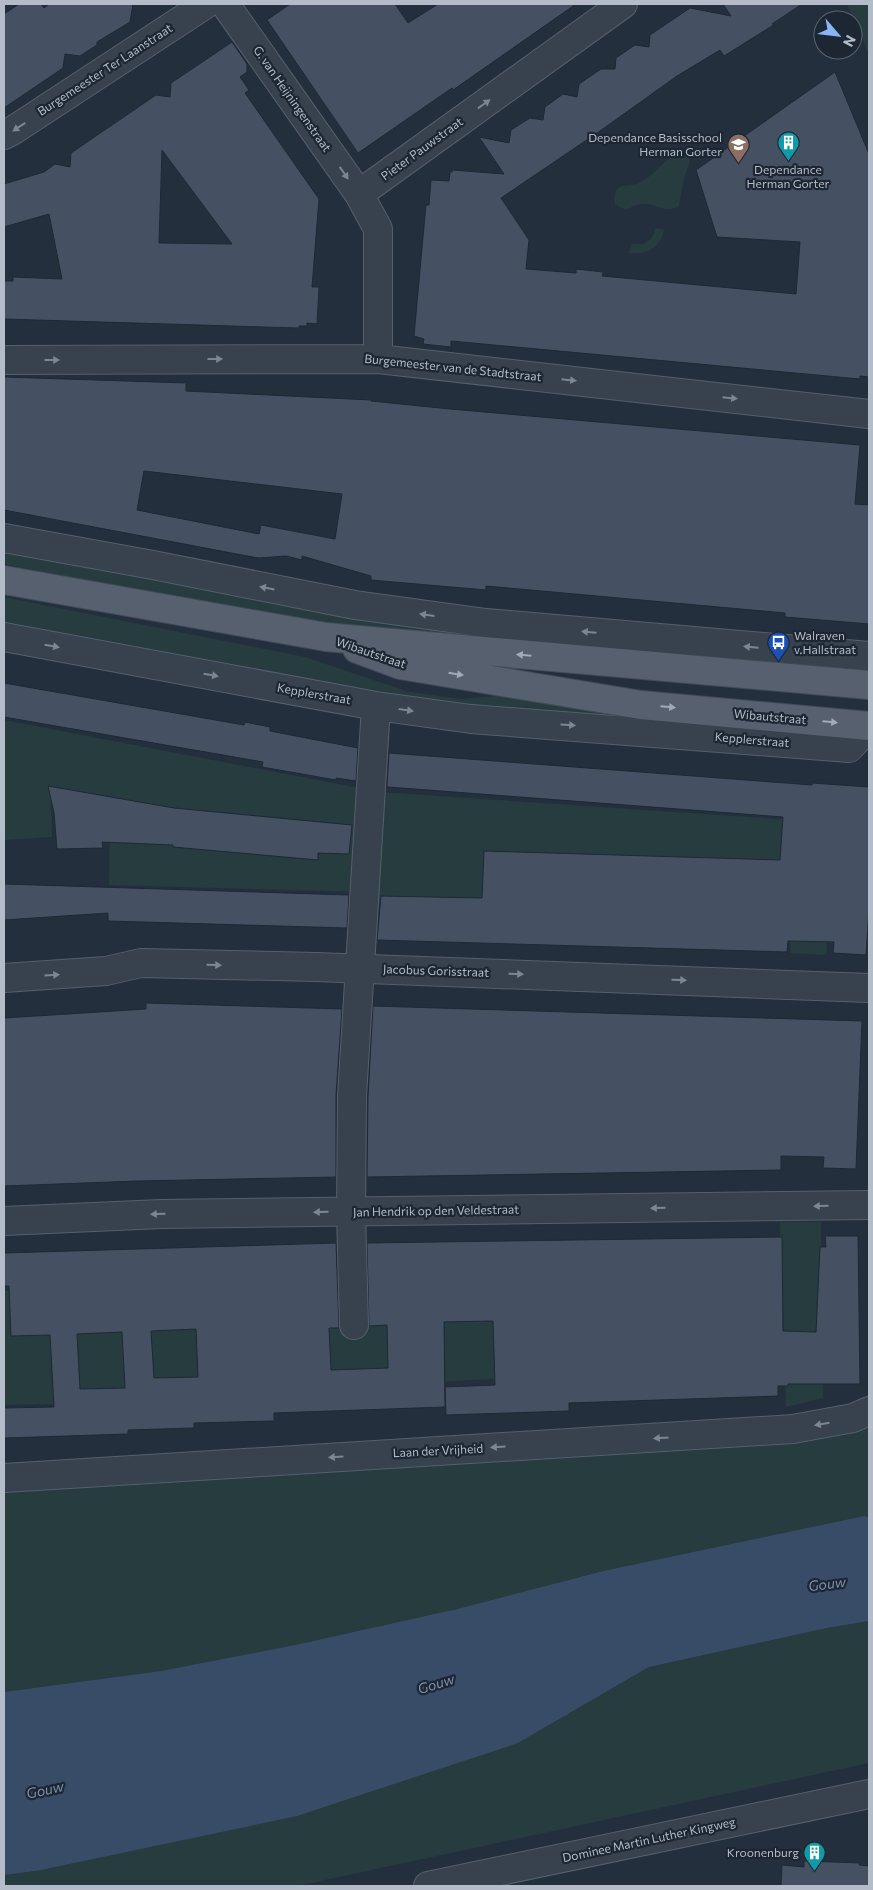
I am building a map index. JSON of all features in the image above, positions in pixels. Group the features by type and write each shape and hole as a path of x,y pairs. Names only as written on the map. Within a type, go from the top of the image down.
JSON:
{"main road":[{"path":"4,580 326,637"},
{"name":"Wibautstraat","path":"326,637 869,684"},
{"name":"Wibautstraat","path":"326,637 400,665 641,705 869,726"}],"street":[{"name":"Burgemeester Ter Laanstraat","path":"4,135 206,4"},
{"name":"G. van Heijningenstraat","path":"225,4 359,194"},
{"name":"Pieter Pauwstraat","path":"359,194 623,4"},
{"path":"359,194 378,229 378,359"},
{"name":"Burgemeester van de Stadtstraat","path":"4,360 378,359 869,414"},
{"name":"Wibautstraat","path":"4,538 355,605 476,622 861,656 869,684"},
{"name":"Kepplerstraat","path":"4,637 376,706 471,719 849,748 869,726"},
{"path":"627,730 641,705"},
{"path":"354,1325 351,1212 352,1092 376,706"},
{"name":"Jacobus Gorisstraat","path":"4,978 106,971 141,963 361,968 869,988"},
{"name":"Jan Hendrik op den Veldestraat","path":"4,1221 160,1214 869,1205"},
{"name":"Laan der Vrijheid","path":"4,1478 785,1430 853,1418 869,1412"},
{"name":"Dominee Martin Luther Kingweg","path":"440,1885 869,1794"}],"green space":[{"path":"847,4 869,4 869,54 863,40 863,10 850,10"},
{"path":"676,151 683,151 688,154 690,161 684,178 679,206 664,209 641,204 626,209 615,204 614,196 619,187 636,184 648,178"},
{"path":"656,228 664,230 656,246 642,253 629,253 631,244 647,242 652,237"},
{"path":"4,549 447,631 445,644 293,621 4,564"},
{"path":"4,597 305,657 409,692 462,699 507,695 620,717 476,710 394,697 4,624"},
{"path":"4,720 380,792 836,823 826,955 790,953 791,918 369,905 369,892 109,885 110,809 51,800 52,837 4,840"},
{"path":"780,1222 821,1222 823,1398 786,1407 783,1306 724,1365 73,1404 4,1405 4,1291 360,1278 781,1272"},
{"path":"869,1422 869,1517 864,1516 603,1571 457,1609 295,1645 161,1671 4,1692 4,1484"},
{"path":"869,1621 869,1763 297,1886 4,1886 4,1875 36,1871 518,1743 649,1667 827,1628"}],"water":[{"name":"Gouw","path":"864,1516 869,1517 869,1621 827,1628 649,1667 518,1743 297,1816 36,1871 4,1875 4,1692 161,1671 295,1645 457,1609 603,1571"}],"building":[{"path":"19,4 41,4 44,8 49,4 133,4 130,22 97,42 97,45 80,56 65,54 63,68 4,108 4,14"},
{"path":"290,4 395,4 408,23 438,4 576,4 453,90 452,88 358,153 267,20"},
{"path":"723,4 802,4 772,24 775,24 724,56 720,50 677,76 501,198 529,240 526,269 576,273 576,269 603,272 602,276 796,294 800,242 717,237 696,170 835,72 869,154 869,377 860,376 860,379 451,341 451,347 423,344 424,339 414,336 426,205 429,205 431,180 449,181 452,170 504,174 479,137 509,143 511,130 530,118 543,120 545,107 563,94 577,97 579,84 601,69 615,69 616,58 635,45 649,47 650,35 690,8 731,16"},
{"path":"232,42 247,64 247,72 240,77 249,90 245,93 319,199 312,287 319,287 317,324 307,323 307,326 299,326 299,328 4,319 4,281 13,281 13,277 62,279 49,214 4,227 4,184 44,172 55,164 70,167 71,153 156,95 170,97 171,83","holes":["162,150 232,244 159,243"]},
{"path":"4,377 186,383 186,391 371,400 450,409 860,445 855,504 869,505 869,624 785,617 785,613 486,586 486,590 371,580 371,576 302,556 302,560 286,556 258,558 4,510","holes":["144,471 342,494 335,539 261,525 259,534 137,510"]},
{"path":"4,683 244,725 245,722 270,727 270,731 358,748 356,781 336,778 336,780 262,767 263,762 4,717"},
{"path":"389,753 812,785 812,783 869,787 869,908 866,955 833,953 834,942 788,941 787,952 377,940 381,896 482,898 484,851 780,860 783,817 387,787"},
{"path":"48,786 174,808 352,825 349,854 318,853 318,860 173,847 173,845 102,842 103,848 57,849 54,813"},
{"path":"4,884 349,895 347,928 108,921 108,913 4,920"},
{"path":"146,1003 342,1009 336,1095 336,1177 4,1186 4,1018 146,1009"},
{"path":"373,1006 862,1021 856,1169 823,1168 824,1157 781,1156 781,1170 367,1177 368,1097"},
{"path":"825,1236 858,1236 860,1384 788,1384 788,1386 778,1386 778,1396 569,1403 569,1411 446,1415 445,1387 495,1385 493,1321 444,1322 445,1407 274,1413 274,1421 194,1423 194,1428 128,1430 128,1434 4,1438 4,1408 54,1407 50,1335 11,1336 9,1286 4,1286 4,1253 336,1243 339,1328 329,1328 331,1370 388,1368 387,1325 369,1326 367,1243 782,1237 783,1331 816,1332 820,1247 826,1247","holes":["196,1329 198,1377 154,1378 151,1331","122,1332 125,1388 80,1389 77,1334"]},
{"name":"Kroonenburg","path":"804,1861 860,1863 859,1865 869,1866 869,1886 781,1886 782,1865 804,1867"}],"place":[{"name":"Dependance Herman Gorter","path":"788,162"},
{"name":"Dependance Basisschool Herman Gorter","path":"738,164"},
{"name":"Walraven v.Hallstraat","path":"778,662"},
{"name":"Kroonenburg","path":"815,1872"}]}
